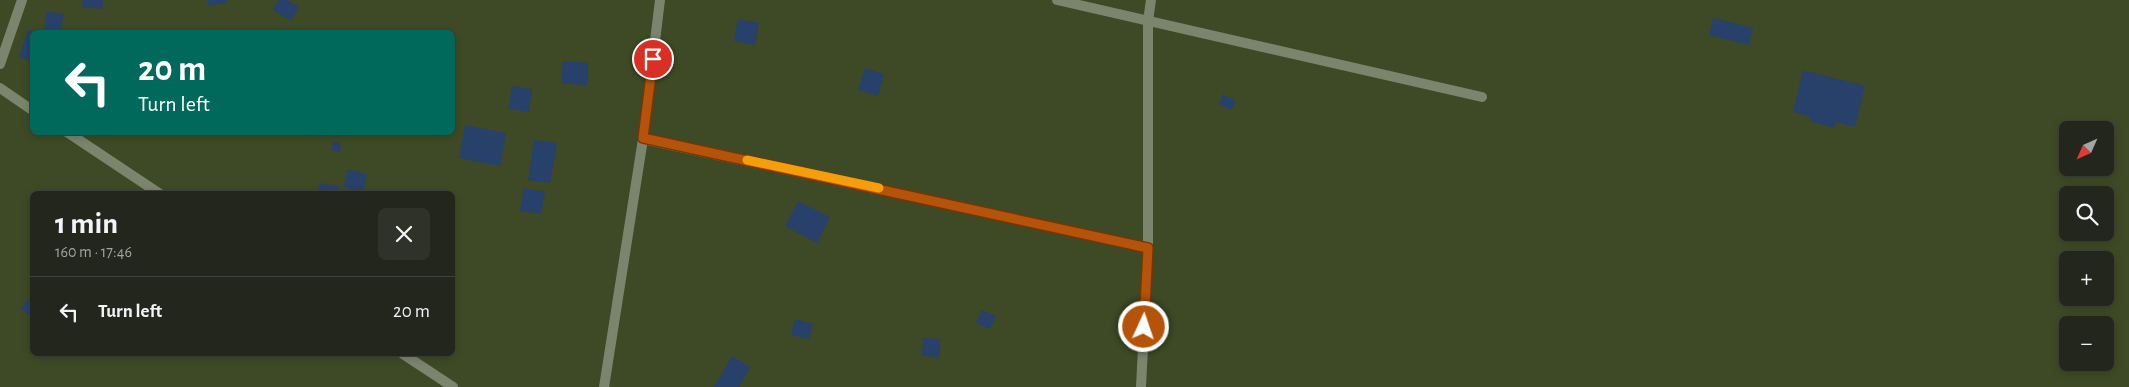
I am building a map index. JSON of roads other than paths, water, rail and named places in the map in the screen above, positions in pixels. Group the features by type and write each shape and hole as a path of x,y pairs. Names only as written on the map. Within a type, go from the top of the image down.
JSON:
{"street":[{"path":"0,64 22,0"},
{"path":"604,387 643,138 660,0"},
{"path":"1057,0 1482,97"},
{"path":"1140,387 1148,248 1148,21 1152,0"},
{"path":"0,88 30,109"},
{"path":"72,135 156,191"},
{"path":"643,138 1148,248"},
{"path":"406,356 453,387"}]}
